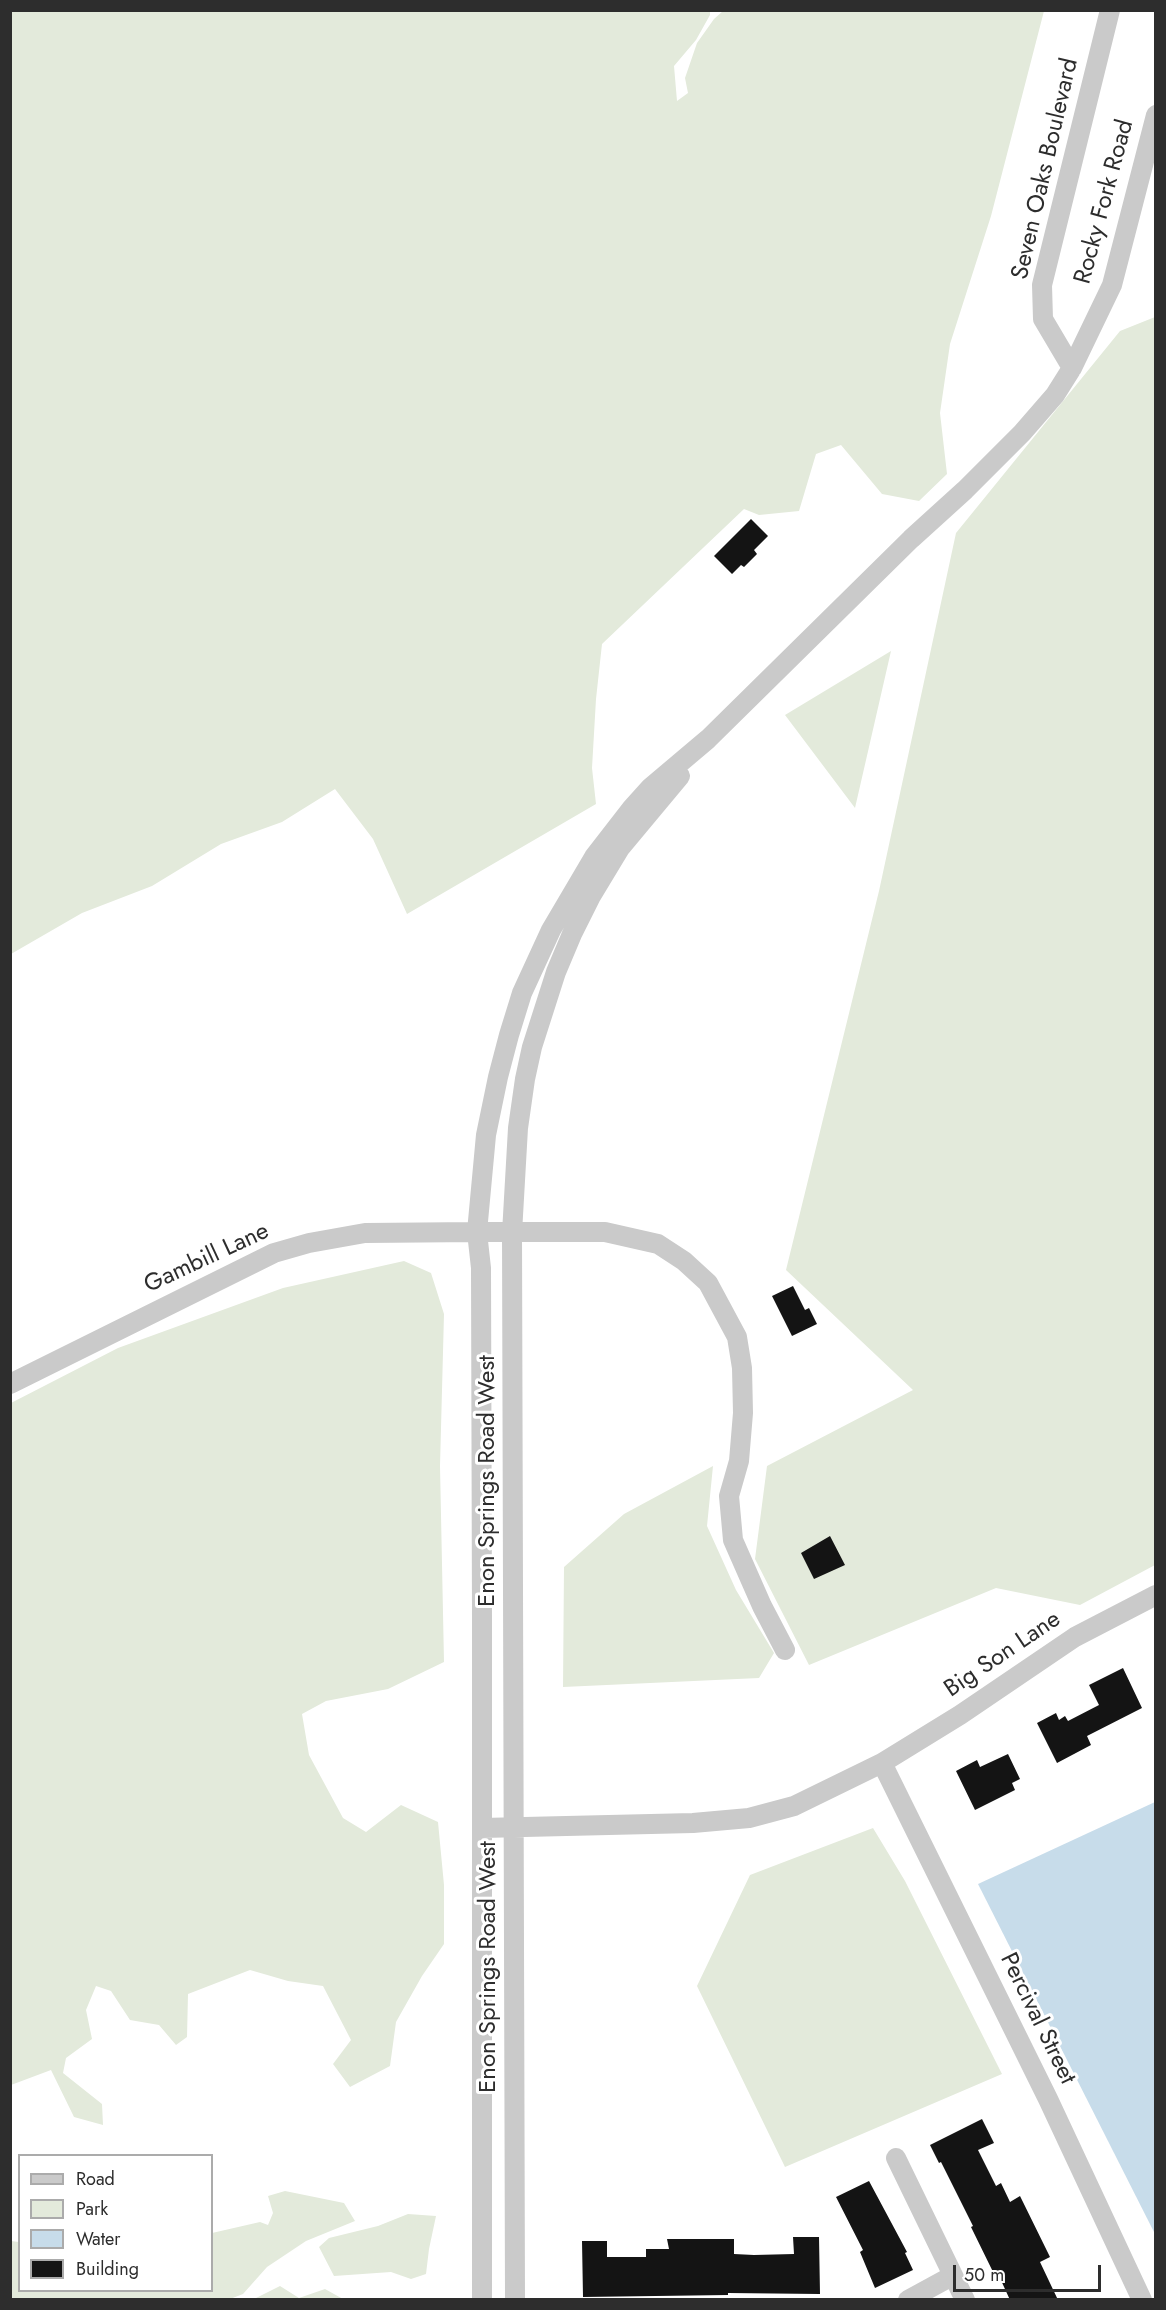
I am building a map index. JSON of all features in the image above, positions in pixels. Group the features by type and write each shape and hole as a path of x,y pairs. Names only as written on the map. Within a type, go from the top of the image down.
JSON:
{"street":[{"name":"Seven Oaks Boulevard","path":"1072,368 1043,320 1042,285 1110,10"},
{"name":"Rocky Fork Road","path":"726,722 1022,433 1055,395 1072,368 1112,285 1155,115"},
{"path":"482,2300 481,1268 477,1232 486,1135 498,1077 522,993 551,930 594,856 650,788 726,722"},
{"name":"Enon Springs Road West","path":"515,2300 512,1233 515,1157 525,1079 532,1047 556,972 591,896 620,848 726,722"},
{"name":"Gambill Lane","path":"10,1384 274,1253 335,1238 365,1233 605,1232 658,1244 684,1261 708,1283 737,1336 742,1368 743,1413 739,1461 729,1496 733,1540 762,1606 785,1650"},
{"name":"Big Son Lane","path":"482,1828 693,1823 749,1818 794,1806 882,1763 960,1715 1095,1625 1155,1595"},
{"name":"Percival Street","path":"882,1763 1048,2099 1142,2300"},
{"path":"896,2158 964,2300"},
{"path":"909,2300 952,2276"}],"green space":[{"path":"11,10 710,11 696,40 674,66 677,101 688,93 685,78 697,43 714,19 723,11 1044,11 991,216 950,344 940,413 947,474 919,501 882,494 841,445 816,454 799,511 759,515 744,509 602,644 592,768 596,804 407,914 373,839 335,789 282,822 221,844 152,886 82,913 11,954"},
{"path":"1155,317 1155,1565 1080,1605 996,1588 809,1665 755,1559 767,1466 913,1390 786,1270 879,891 956,533 1120,331"},
{"path":"891,651 855,808 785,715"},
{"path":"404,1261 431,1273 444,1314 440,1466 444,1662 388,1689 326,1701 302,1714 309,1755 343,1818 366,1832 401,1805 438,1822 444,1885 444,1944 422,1976 396,2022 390,2066 350,2087 333,2064 351,2040 323,1986 288,1981 250,1970 188,1994 187,2037 176,2045 159,2025 130,2020 111,1991 96,1986 86,2010 92,2039 66,2058 63,2073 102,2104 103,2125 74,2117 51,2070 11,2085 11,1403 118,1348 283,1288"},
{"path":"713,1466 707,1526 736,1590 774,1653 759,1678 563,1687 564,1567 624,1514"},
{"path":"873,1828 905,1881 1002,2074 785,2167 697,1986 750,1875"},
{"path":"285,2191 344,2203 355,2221 306,2241 267,2267 243,2294 230,2299 11,2299 11,2241 18,2242 18,2292 213,2292 213,2233 260,2222 268,2225 273,2213 268,2196"},
{"path":"408,2214 436,2216 426,2274 411,2279 391,2272 334,2276 319,2247 329,2238 378,2226"},
{"path":"280,2286 299,2298 325,2289 343,2299 254,2299"}],"water":[{"path":"1155,1802 1155,2234 978,1884"}],"building":[{"path":"751,519 768,536 754,550 757,554 744,567 741,565 732,574 714,556"},
{"path":"793,1286 805,1310 809,1308 817,1324 792,1336 772,1296"},
{"path":"830,1536 845,1565 814,1579 801,1553"},
{"path":"1123,1668 1142,1708 1087,1736 1091,1745 1057,1763 1037,1723 1056,1713 1059,1720 1065,1716 1068,1721 1099,1705 1089,1685"},
{"path":"1008,1754 1020,1779 1012,1783 1015,1790 975,1810 956,1771 977,1760 980,1767"},
{"path":"982,2119 994,2143 978,2150 996,2186 1001,2183 1010,2202 1020,2196 1050,2257 1040,2262 1058,2300 1010,2300 999,2276 996,2278 971,2227 973,2226 930,2145"},
{"path":"869,2181 907,2252 905,2253 913,2270 875,2288 860,2252 863,2250 836,2197"},
{"path":"793,2237 819,2237 820,2294 728,2293 728,2295 583,2297 582,2241 607,2241 607,2257 646,2257 646,2249 669,2249 667,2239 734,2239 734,2254 754,2255 794,2254"}]}
